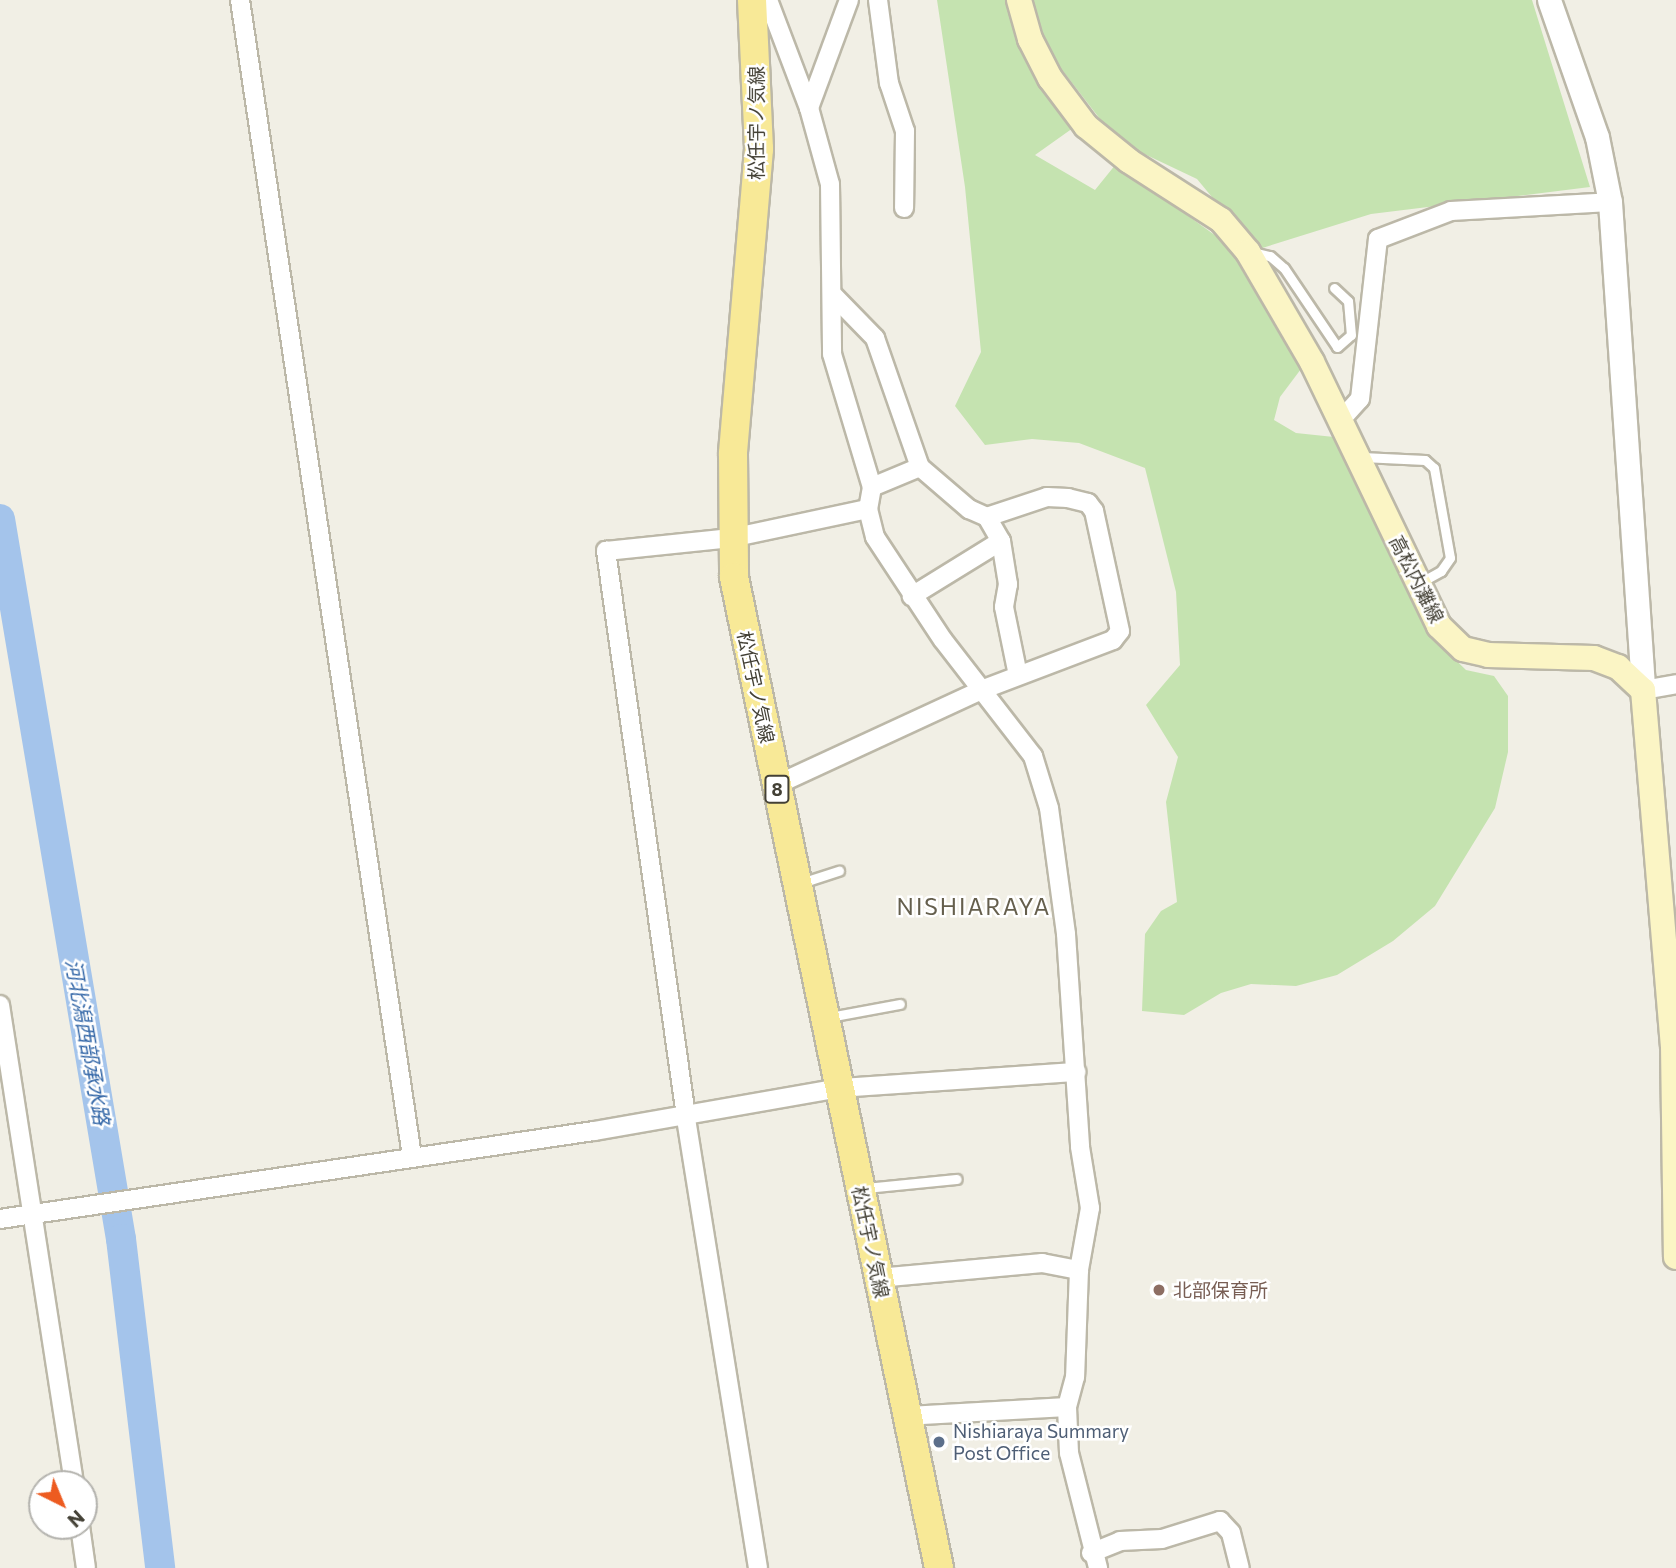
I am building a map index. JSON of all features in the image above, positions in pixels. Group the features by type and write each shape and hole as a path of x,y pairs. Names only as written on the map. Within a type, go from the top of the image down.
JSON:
{"main road":[{"name":"松任宇ノ気線","path":"752,0 760,149 733,454 731,538 734,577 939,1568"},
{"name":"高松内灘線","path":"1019,0 1030,39 1050,78 1086,126 1129,161 1221,220 1248,251 1312,362 1439,626 1463,649 1488,655 1594,658 1618,667 1643,691"},
{"path":"1643,691 1673,1045 1676,1257"}],"street":[{"path":"240,0 412,1157"},
{"path":"768,0 809,108 830,184 834,296 832,354 872,487 868,509 875,537 912,596 1033,756 1049,808 1066,934 1080,1147 1090,1208 1079,1270 1075,1377 1067,1407 1069,1453 1095,1561 1120,1541 1162,1539 1220,1521 1231,1533 1240,1568"},
{"path":"809,108 849,0"},
{"path":"878,0 889,83 905,131 904,208"},
{"path":"1549,0 1597,137 1610,202 1643,691 1676,684"},
{"path":"1339,422 1360,399 1372,259 1378,239 1451,211 1610,202"},
{"path":"834,296 875,338 920,467 969,509 987,517 1001,541 1008,584 1004,607 1018,675"},
{"path":"872,487 920,467"},
{"path":"776,785 984,689 1113,640 1120,631 1094,511 1088,503 1047,497 987,517"},
{"path":"758,1568 686,1116 606,551 731,538 868,509"},
{"path":"912,596 1001,541"},
{"path":"0,1005 72,1470"},
{"path":"0,1219 686,1116 840,1088 1076,1072"},
{"path":"878,1278 1042,1263 1079,1270"},
{"path":"908,1416 1067,1407"},
{"path":"82,1540 86,1568"}],"lane":[{"path":"1248,251 1278,261 1337,347 1351,335 1348,301 1334,288"},
{"path":"1357,457 1424,460 1434,468 1450,558 1441,572 1419,584"},
{"path":"797,884 839,871"},
{"path":"824,1018 900,1004"},
{"path":"860,1189 957,1179"}],"green space":[{"path":"937,0 1006,0 1040,88 1073,128 1035,155 1095,190 1116,164 1223,241 1262,298 1301,369 1280,397 1274,420 1296,433 1334,437 1434,639 1466,670 1494,676 1508,696 1508,752 1495,808 1435,906 1393,941 1337,975 1296,986 1251,984 1221,993 1184,1015 1142,1011 1145,934 1161,911 1177,902 1166,802 1178,757 1146,705 1180,665 1176,592 1145,468 1079,443 1032,439 985,445 955,406 981,352 965,187"},
{"path":"1033,0 1532,0 1590,187 1371,214 1256,250 1197,179 1117,141 1049,53"}],"waterway":[{"name":"河北潟西部承水路","path":"0,519 121,1239 160,1568"}],"place":[{"name":"北部保育所","path":"1159,1290"},
{"name":"Nishiaraya Summary Post Office","path":"939,1442"}],"district":[{"name":"NISHIARAYA","path":"974,906"}]}
